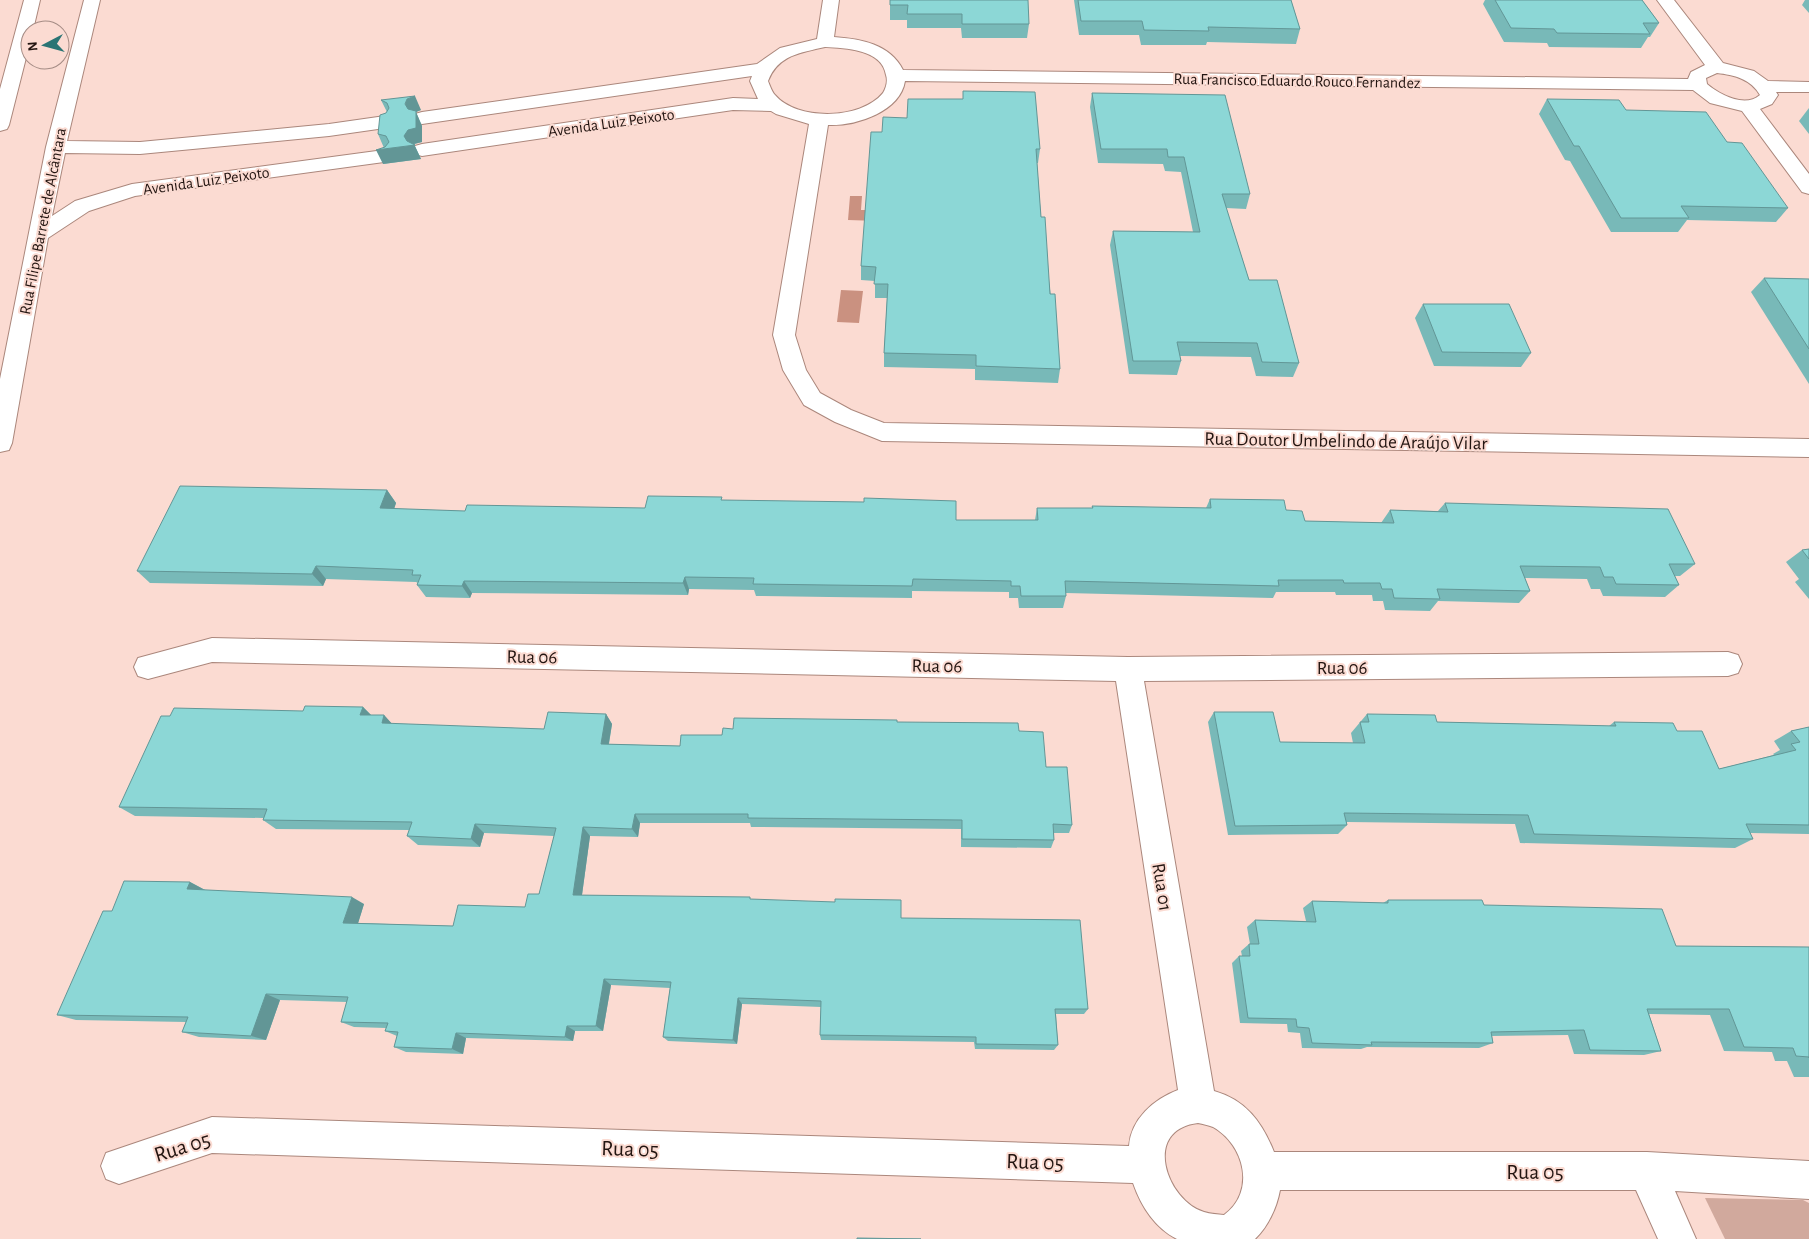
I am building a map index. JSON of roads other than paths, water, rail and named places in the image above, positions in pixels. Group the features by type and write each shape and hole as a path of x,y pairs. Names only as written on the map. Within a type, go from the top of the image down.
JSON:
{"main road":[{"path":"0,125 32,0"},
{"name":"Rua Filipe Barrete de Alcântara","path":"0,443 56,147 92,0"},
{"path":"825,42 831,0"},
{"path":"1666,0 1717,68"},
{"path":"772,105 759,88 759,78 762,69 772,59 787,50 805,44 825,42 851,43 873,50 890,61 897,75"},
{"path":"1717,68 1742,72 1753,77 1765,86 1769,95 1767,100 1761,104 1747,105 1728,103 1716,99 1698,85 1697,76 1707,70 1717,68"},
{"name":"Avenida Luiz Peixoto","path":"422,118 762,69"},
{"name":"Avenida Luiz Peixoto","path":"422,150 733,104 772,105 785,112 819,120 840,119 860,115 877,108 889,98 896,87 897,75"},
{"name":"Rua Francisco Eduardo Rouco Fernandez","path":"897,75 1698,85"},
{"path":"1765,86 1809,87"},
{"path":"1747,105 1809,188"},
{"path":"481,111 484,140"},
{"name":"Rua Doutor Umbelindo de Araújo Vilar","path":"819,120 784,335 795,370 812,399 842,416 882,432 1809,448"},
{"name":"Avenida Luiz Peixoto","path":"38,235 136,169 329,130 385,122"},
{"path":"326,164 329,130"},
{"name":"Avenida Luiz Peixoto","path":"56,147 136,169 326,164 384,156"},
{"name":"Rua 06","path":"148,667 212,650 1128,668 1728,664"},
{"name":"Rua 01","path":"1128,668 1198,1105"},
{"path":"1198,1105 1219,1110 1239,1126 1254,1147 1261,1172 1260,1197 1250,1218 1234,1236 1214,1237 1195,1233 1176,1223 1161,1207 1150,1187 1146,1165 1148,1140 1159,1120 1176,1109 1198,1105"},
{"name":"Rua 05","path":"119,1166 212,1135 1146,1165"},
{"path":"1647,1171 1677,1239"},
{"name":"Rua 05","path":"1261,1172 1647,1171 1809,1180"}]}
